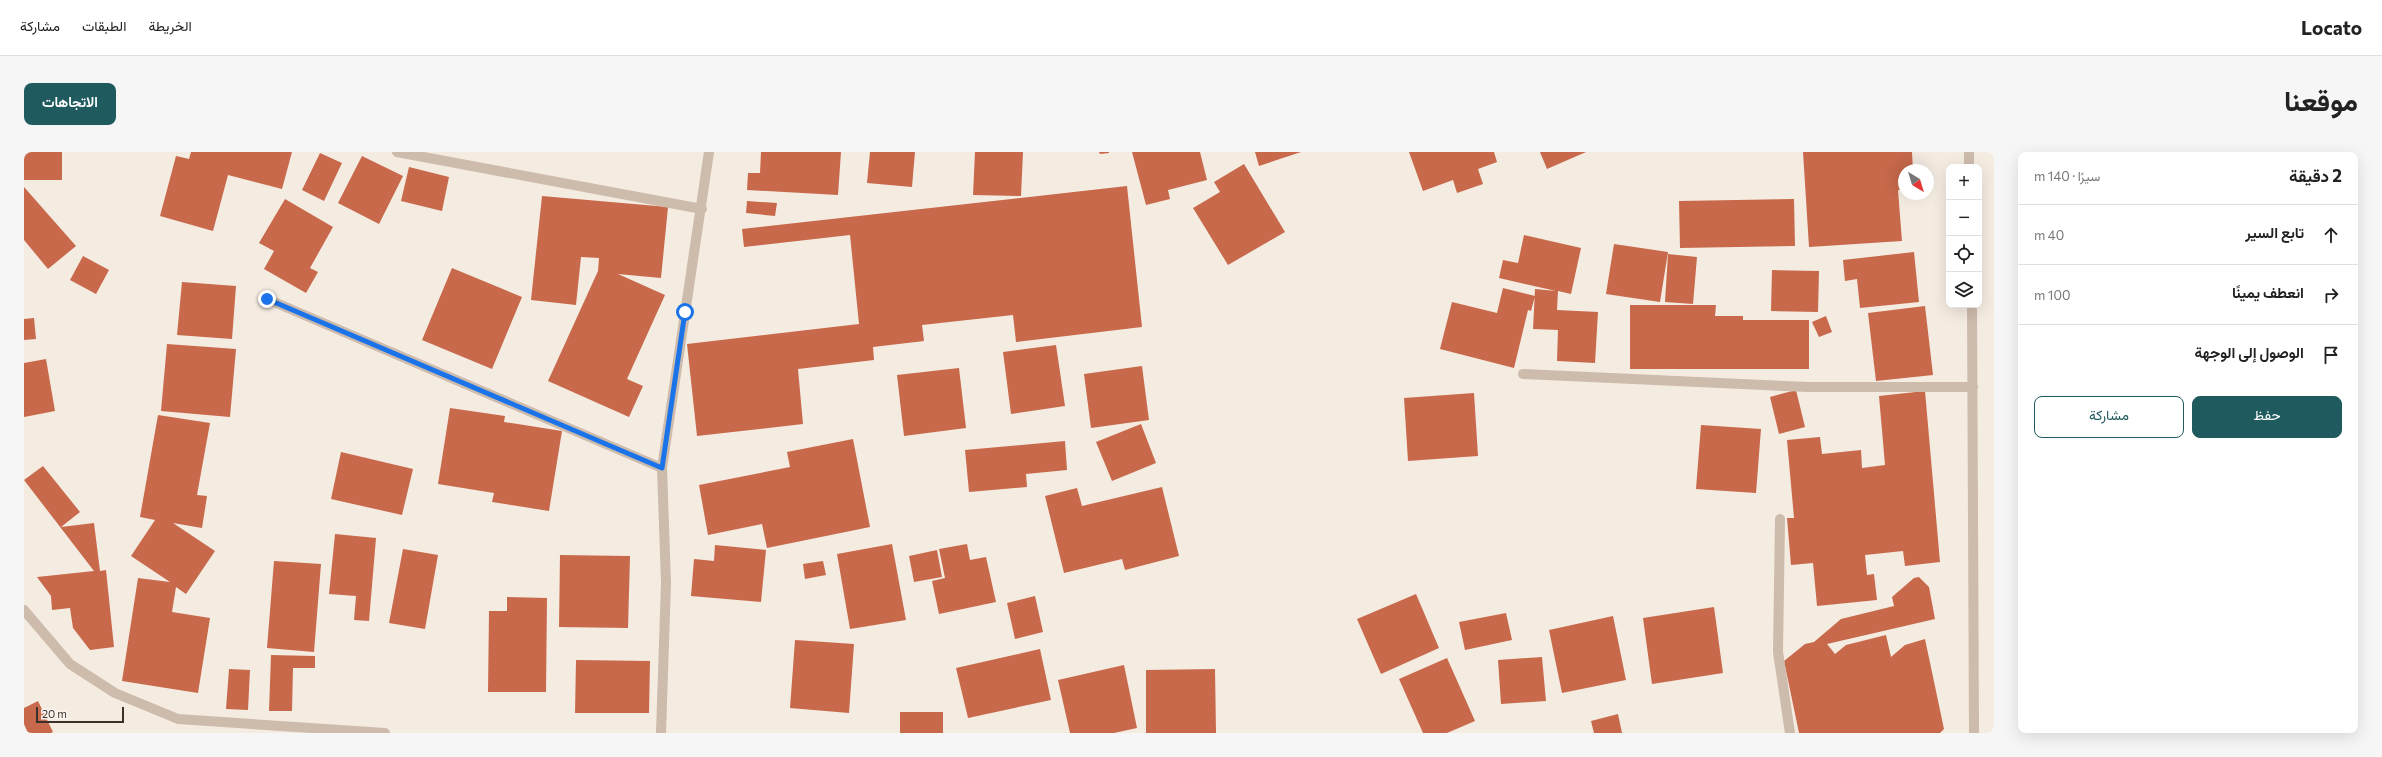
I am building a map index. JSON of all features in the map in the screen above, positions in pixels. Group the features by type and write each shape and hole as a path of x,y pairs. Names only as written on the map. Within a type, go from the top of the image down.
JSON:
{"street":[{"path":"397,152 702,209"},
{"path":"661,733 666,583 662,468 702,209 709,152"},
{"path":"1969,152 1969,164"},
{"path":"267,299 662,468"},
{"path":"1972,308 1974,733"},
{"path":"1523,374 1808,387 1973,387"},
{"path":"1780,519 1778,652 1790,733"},
{"path":"24,610 70,664 115,693 178,719 385,733"}],"building":[{"path":"24,152 62,152 62,180 24,180"},
{"path":"191,152 292,152 282,189 228,175 213,231 160,216 176,156 189,159"},
{"path":"761,152 841,152 838,195 747,190 748,173 760,173"},
{"path":"870,152 915,152 912,187 867,183"},
{"path":"975,152 1023,152 1021,196 973,195"},
{"path":"1099,152 1109,152 1109,153 1100,154"},
{"path":"1132,152 1200,152 1207,180 1168,190 1170,199 1146,205"},
{"path":"1255,152 1301,152 1259,166"},
{"path":"1409,152 1494,152 1497,162 1478,169 1483,184 1457,193 1453,180 1423,191"},
{"path":"1540,152 1586,152 1547,169"},
{"path":"1803,152 1912,152 1913,164 1898,164 1898,200 1902,241 1809,247"},
{"path":"320,153 342,163 324,201 302,190"},
{"path":"362,156 403,176 379,224 338,203"},
{"path":"1244,164 1285,232 1228,265 1193,208 1220,192 1214,182"},
{"path":"409,167 449,177 442,211 401,201"},
{"path":"1127,186 1142,327 1016,342 1013,315 922,325 924,341 873,347 874,360 798,369 803,424 697,436 687,344 859,324 850,235 744,247 742,229"},
{"path":"24,187 76,246 48,269 24,240"},
{"path":"542,196 668,207 661,278 618,274 665,295 627,379 643,386 629,417 548,381 598,271 599,258 581,257 576,305 531,300"},
{"path":"285,199 333,227 310,268 318,272 306,293 264,269 274,251 259,243"},
{"path":"1794,199 1795,246 1680,248 1679,201"},
{"path":"747,201 777,203 775,216 746,213"},
{"path":"1524,235 1581,248 1571,294 1558,291 1557,310 1598,312 1595,363 1557,361 1558,330 1533,329 1535,289 1556,291 1499,278 1503,260 1518,263"},
{"path":"1614,244 1668,252 1660,302 1606,294"},
{"path":"1914,252 1919,302 1860,308 1857,279 1845,281 1843,260"},
{"path":"1668,254 1697,257 1693,304 1665,302"},
{"path":"83,256 109,270 96,294 70,280"},
{"path":"452,268 522,297 492,369 422,340"},
{"path":"1772,270 1819,271 1818,312 1771,311"},
{"path":"182,282 236,286 232,339 177,335"},
{"path":"1503,288 1535,296 1531,311 1528,310 1514,368 1440,349 1452,302 1497,313"},
{"path":"1630,305 1716,305 1715,316 1743,316 1743,320 1809,320 1809,369 1630,369"},
{"path":"1925,306 1933,375 1876,381 1868,313"},
{"path":"1826,316 1832,332 1819,337 1812,322"},
{"path":"34,318 36,339 24,340 24,319"},
{"path":"167,344 236,349 230,417 161,411"},
{"path":"1056,345 1065,406 1011,414 1003,352"},
{"path":"46,359 55,411 24,417 24,363"},
{"path":"1142,366 1149,420 1091,428 1084,374"},
{"path":"959,368 966,428 904,436 897,375"},
{"path":"1796,390 1805,427 1779,434 1770,397"},
{"path":"1925,391 1940,562 1905,566 1903,551 1865,555 1867,575 1874,574 1877,600 1817,606 1813,563 1791,565 1787,518 1794,518 1787,440 1820,437 1822,454 1861,450 1862,468 1885,465 1879,396"},
{"path":"1474,393 1478,456 1408,461 1404,398"},
{"path":"450,408 505,416 504,422 562,431 549,511 492,502 494,493 438,484"},
{"path":"158,415 210,423 197,495 207,496 202,528 173,523 215,551 186,594 176,587 172,612 210,618 198,693 122,681 138,578 170,582 131,556 155,520 140,517"},
{"path":"1141,424 1156,463 1112,481 1096,442"},
{"path":"1701,425 1761,429 1756,493 1696,489"},
{"path":"853,439 870,527 767,548 762,524 708,535 699,485 790,467 787,452"},
{"path":"1065,441 1067,470 1026,474 1027,487 969,492 965,450"},
{"path":"341,452 413,469 402,515 331,499"},
{"path":"43,466 80,512 61,527 94,523 100,571 106,570 114,647 90,650 73,628 70,608 52,610 51,596 37,577 94,571 24,480"},
{"path":"1162,487 1179,556 1125,570 1122,559 1064,573 1045,496 1077,488 1082,506"},
{"path":"335,534 376,538 369,621 354,620 356,596 329,594"},
{"path":"892,544 906,620 850,629 837,554"},
{"path":"967,544 970,560 986,557 996,602 939,614 932,581 945,578 939,549"},
{"path":"715,545 766,550 761,602 691,596 694,559 714,561"},
{"path":"403,549 438,555 425,629 389,623"},
{"path":"937,550 942,577 914,582 909,556"},
{"path":"560,555 630,556 628,628 559,627"},
{"path":"274,561 321,564 314,652 267,648"},
{"path":"823,561 826,575 805,579 803,564"},
{"path":"1919,577 1929,587 1935,619 1827,644 1835,654 1846,645 1886,635 1891,657 1905,645 1925,639 1944,729 1940,733 1799,733 1784,661 1805,644 1814,642 1841,619 1894,606 1892,597 1914,578"},
{"path":"1416,594 1439,648 1381,674 1357,619"},
{"path":"1035,596 1043,632 1015,639 1007,603"},
{"path":"507,597 547,598 546,692 488,692 489,611 507,611"},
{"path":"1714,607 1723,673 1652,684 1643,618"},
{"path":"1506,613 1512,640 1465,650 1459,622"},
{"path":"1613,616 1626,680 1562,693 1549,630"},
{"path":"795,640 854,644 849,713 790,708"},
{"path":"1040,649 1051,700 968,718 956,668"},
{"path":"271,655 315,656 315,668 293,668 292,711 269,711"},
{"path":"1542,657 1546,701 1501,704 1498,660"},
{"path":"1447,658 1475,721 1447,733 1423,733 1399,679"},
{"path":"576,660 650,661 649,713 575,713"},
{"path":"1124,665 1137,728 1114,733 1070,733 1058,680"},
{"path":"229,669 250,670 248,710 226,709"},
{"path":"1215,669 1216,733 1146,733 1146,670"},
{"path":"38,701 53,732 51,733 28,733 24,724 24,708"},
{"path":"900,712 943,712 943,733 900,733"},
{"path":"1618,714 1622,733 1594,733 1591,721"}],"route":[{"path":"267,299 662,468 685,312"}]}
